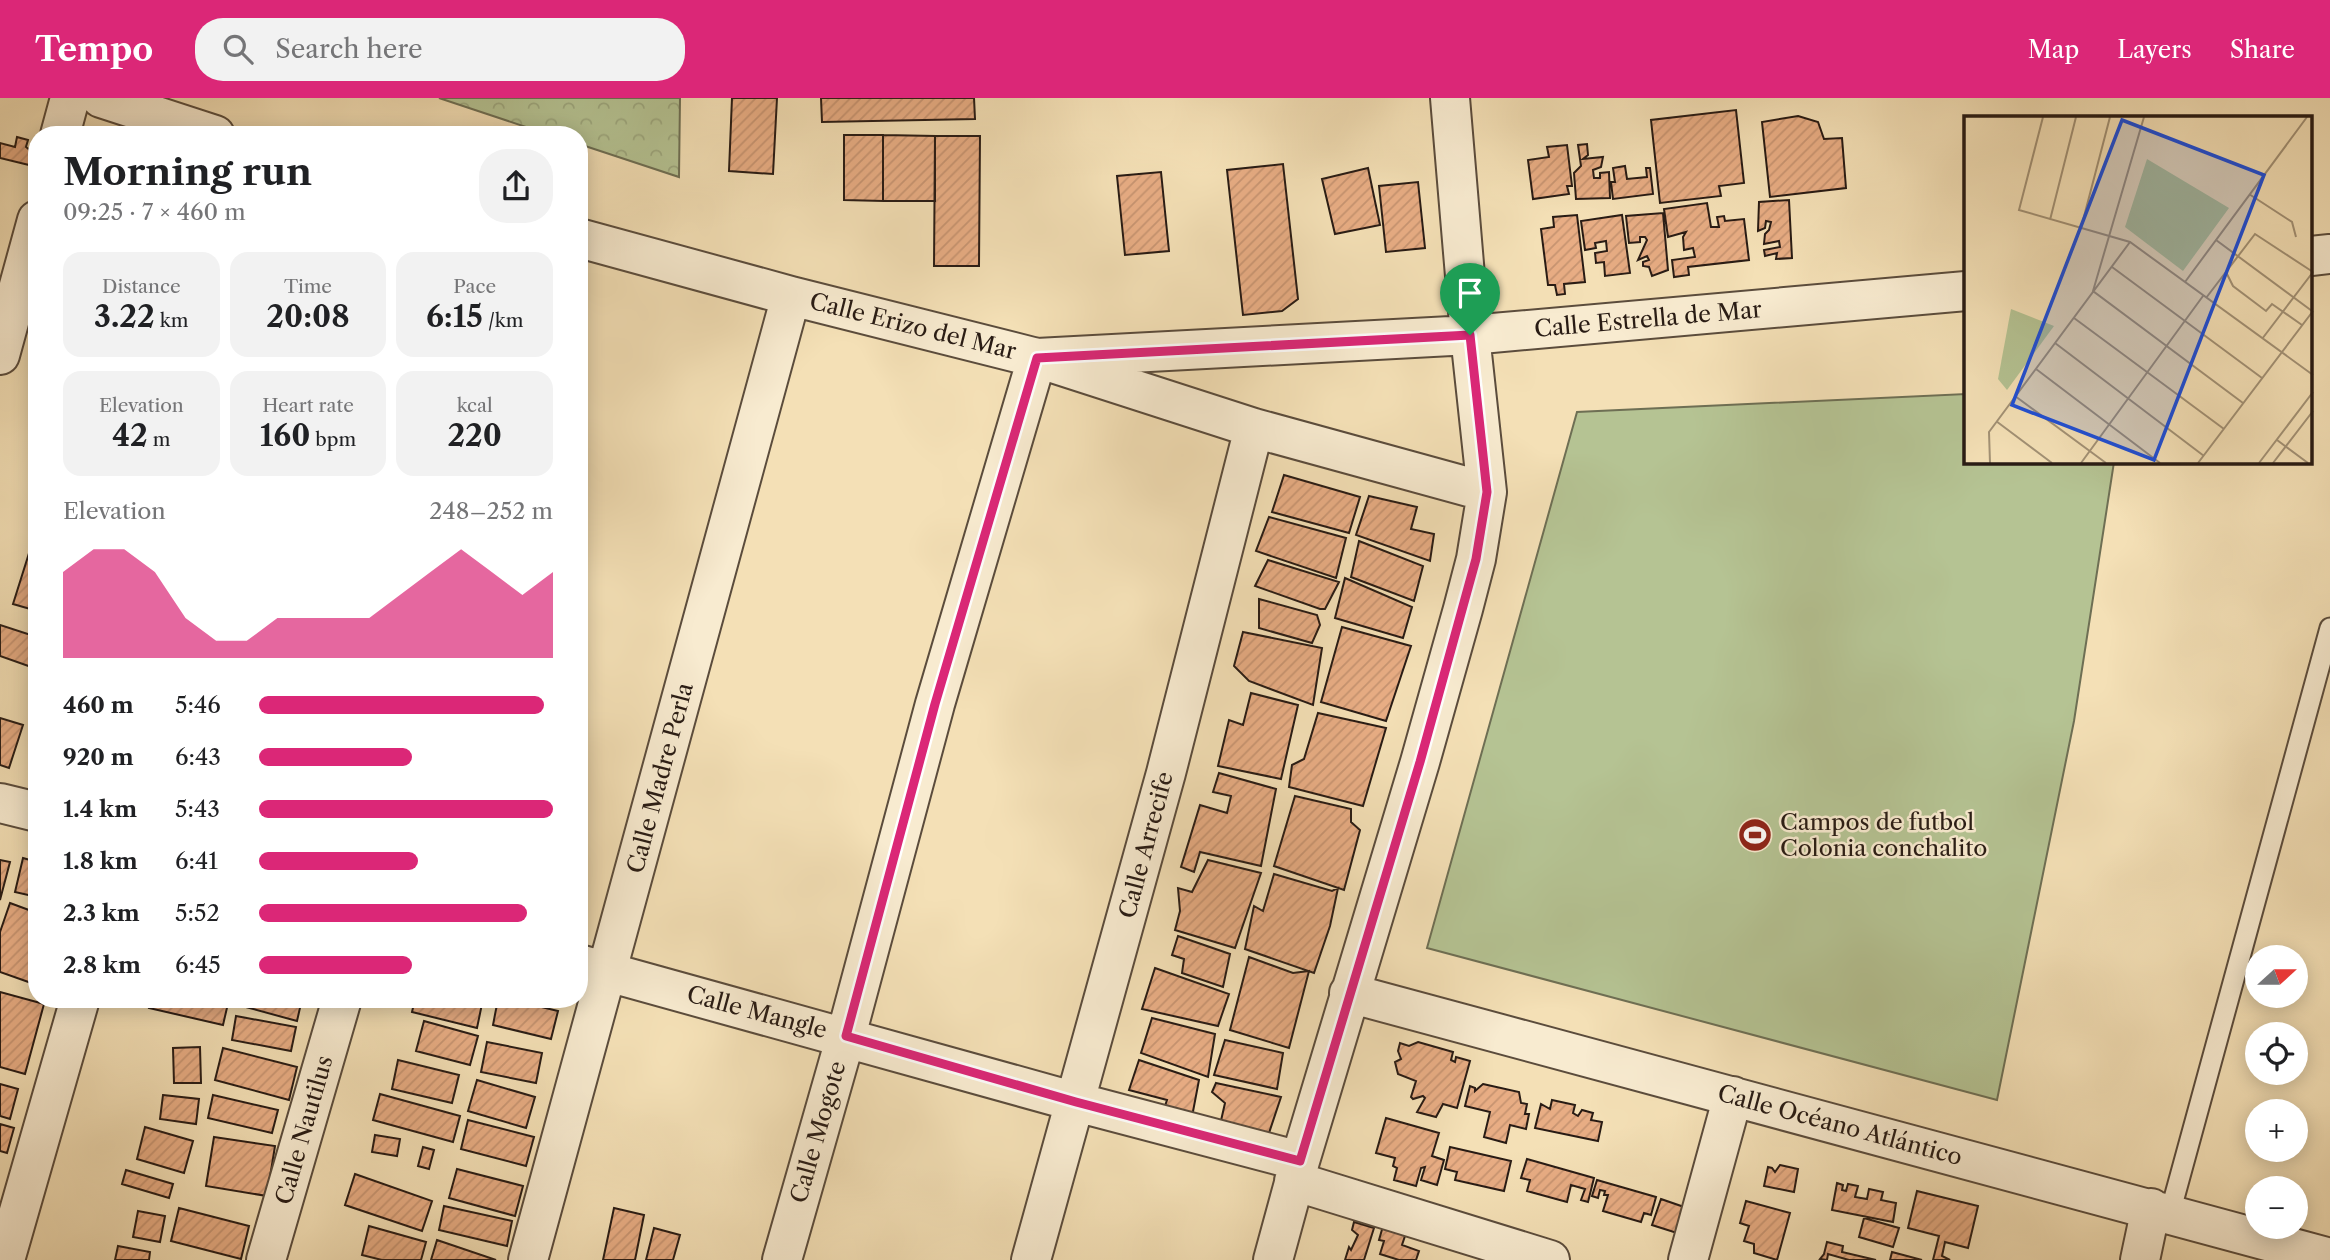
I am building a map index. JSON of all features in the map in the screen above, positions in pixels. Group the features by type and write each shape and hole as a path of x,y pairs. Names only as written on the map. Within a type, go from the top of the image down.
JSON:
{"street":[{"path":"62,126 70,98"},
{"path":"101,98 187,126"},
{"path":"1273,1260 1349,993 1460,622 1476,559 1487,492 1470,335 1453,98"},
{"name":"Calle Erizo del Mar","path":"588,240 791,296 1037,358 1254,428 1487,492"},
{"path":"0,355 28,253"},
{"path":"2312,256 2330,254"},
{"name":"Calle Estrella de Mar","path":"1037,358 1470,335 1964,291"},
{"name":"Calle Madre Perla","path":"588,990 791,296"},
{"name":"Calle Mogote","path":"782,1260 846,1036 935,704 1037,358"},
{"name":"Calle Arrecife","path":"1031,1260 1166,773 1254,428"},
{"path":"0,803 28,810"},
{"name":"Calle Mangle","path":"593,968 846,1036 1076,1102 1297,1171 1539,1259"},
{"name":"Calle Océano Atlántico","path":"1349,993 2330,1258"},
{"path":"5,1260 77,1008"},
{"name":"Calle Nautilus","path":"266,1260 339,1008"},
{"name":"Calle Madre Perla","path":"528,1260 584,1008"},
{"path":"1688,1260 1733,1096"},
{"path":"2140,1260 2161,1211"}],"lane":[{"path":"2161,1211 2330,628"}],"green space":[{"path":"439,98 680,98 679,177 588,147 588,126 523,126"},
{"name":"Campos de futbol Colonia conchalito","path":"1964,394 1964,464 2114,464 2074,721 1997,1100 1427,948 1577,412"}],"building":[{"path":"732,98 777,98 773,174 729,171"},
{"path":"821,98 974,98 975,119 822,122"},
{"path":"1736,110 1744,183 1719,186 1721,196 1660,203 1651,120"},
{"path":"1798,116 1818,122 1824,139 1842,138 1846,188 1770,197 1762,122"},
{"path":"844,135 883,135 883,201 844,200"},
{"path":"883,135 935,136 935,201 883,201"},
{"path":"935,136 980,136 979,266 934,266"},
{"path":"17,137 28,140 28,165 0,158 0,143 15,147"},
{"path":"1587,144 1588,155 1583,159 1603,157 1601,167 1593,170 1594,178 1600,178 1600,173 1609,172 1610,198 1576,199 1574,173 1581,166 1578,145"},
{"path":"1567,145 1572,186 1567,186 1569,194 1533,199 1528,160 1549,157 1547,147"},
{"path":"1283,164 1298,299 1282,311 1243,315 1227,170"},
{"path":"1625,166 1627,179 1647,177 1646,168 1650,168 1653,194 1613,199 1613,168"},
{"path":"1368,168 1380,225 1335,234 1322,179"},
{"path":"1161,172 1169,251 1125,255 1117,176"},
{"path":"1418,182 1425,248 1386,252 1379,186"},
{"path":"1789,200 1792,258 1776,259 1777,253 1765,256 1764,250 1780,247 1779,241 1764,244 1771,222 1766,221 1765,228 1758,231 1759,202"},
{"path":"1707,203 1711,227 1719,227 1717,217 1724,216 1725,221 1744,219 1749,260 1688,267 1689,275 1674,277 1672,260 1695,257 1693,248 1684,250 1683,237 1686,232 1668,237 1664,209"},
{"path":"1663,213 1668,270 1652,276 1649,267 1643,266 1643,262 1649,260 1647,256 1638,260 1647,240 1640,237 1640,242 1629,243 1626,216"},
{"path":"1577,215 1585,282 1564,284 1565,294 1557,295 1555,285 1548,285 1541,229 1554,227 1553,217"},
{"path":"1622,215 1630,273 1605,276 1604,262 1596,263 1595,253 1607,251 1606,241 1595,243 1596,248 1585,250 1581,221"},
{"path":"1284,475 1360,497 1349,533 1272,512"},
{"path":"1369,496 1417,507 1411,529 1434,534 1430,561 1356,535"},
{"path":"1269,517 1346,538 1336,578 1256,551"},
{"path":"1359,541 1423,566 1414,601 1351,577"},
{"path":"28,556 28,608 13,604"},
{"path":"1268,560 1339,582 1325,609 1255,586"},
{"path":"1345,578 1412,607 1403,638 1335,618"},
{"path":"1259,599 1317,615 1320,625 1312,643 1259,628"},
{"path":"0,625 28,634 28,666 0,656"},
{"path":"1342,627 1411,646 1386,721 1321,702"},
{"path":"1243,632 1322,648 1313,705 1249,681 1234,666"},
{"path":"1251,693 1298,705 1281,779 1218,766 1229,720 1243,725"},
{"path":"1318,713 1386,728 1363,806 1289,787 1292,765 1304,759"},
{"path":"0,718 23,725 9,768 0,765"},
{"path":"1219,773 1276,789 1261,866 1200,852 1194,872 1181,867 1200,805 1227,813 1231,796 1213,792"},
{"path":"1295,796 1351,809 1351,822 1360,830 1344,890 1274,866"},
{"path":"23,858 28,859 28,895 15,892"},
{"path":"0,860 10,862 0,900"},
{"path":"1208,860 1261,873 1235,948 1175,930 1180,911 1178,888 1192,892"},
{"path":"1274,874 1332,891 1338,888 1330,926 1314,973 1245,949 1254,906 1263,911"},
{"path":"10,903 28,910 28,982 0,972 0,932"},
{"path":"1178,936 1230,954 1223,987 1182,973 1184,959 1172,955"},
{"path":"1249,957 1293,973 1309,971 1289,1048 1230,1030"},
{"path":"1155,968 1229,994 1218,1026 1142,1009"},
{"path":"0,992 28,1000 28,1008 43,1008 25,1074 0,1067"},
{"path":"149,1008 227,1008 223,1025"},
{"path":"249,1008 300,1008 297,1021"},
{"path":"413,1008 481,1008 477,1028 412,1012"},
{"path":"496,1008 546,1008 558,1011 551,1039 493,1025"},
{"path":"236,1016 296,1027 291,1051 232,1040"},
{"path":"1152,1018 1215,1034 1208,1077 1141,1053"},
{"path":"424,1021 478,1036 470,1065 416,1051"},
{"path":"1225,1040 1283,1053 1277,1089 1214,1075"},
{"path":"487,1042 542,1053 536,1083 481,1072"},
{"path":"1418,1042 1453,1052 1451,1060 1455,1062 1456,1057 1470,1061 1457,1108 1443,1104 1436,1117 1417,1112 1425,1098 1411,1097 1416,1081 1398,1074 1395,1062 1401,1059 1398,1051 1400,1043 1409,1046"},
{"path":"200,1047 201,1083 174,1083 173,1048"},
{"path":"223,1048 297,1067 289,1100 215,1080"},
{"path":"398,1060 459,1075 452,1103 392,1089"},
{"path":"1139,1060 1199,1080 1191,1122 1162,1115 1167,1100 1129,1090"},
{"path":"477,1080 535,1097 526,1128 468,1111"},
{"path":"1216,1083 1281,1097 1268,1136 1220,1125 1225,1103 1212,1092"},
{"path":"0,1084 18,1089 10,1119 0,1116"},
{"path":"1483,1084 1519,1092 1521,1103 1527,1104 1525,1114 1529,1114 1526,1129 1510,1125 1506,1143 1484,1137 1490,1112 1465,1106 1470,1086 1475,1088 1475,1091"},
{"path":"380,1094 460,1116 453,1142 373,1120"},
{"path":"163,1095 199,1099 196,1124 160,1119"},
{"path":"213,1095 278,1110 272,1133 208,1118"},
{"path":"1552,1100 1575,1105 1573,1113 1578,1116 1582,1110 1593,1113 1591,1120 1602,1122 1598,1141 1535,1128 1541,1104 1550,1109"},
{"path":"1386,1118 1439,1133 1432,1156 1444,1160 1437,1185 1421,1180 1425,1167 1421,1168 1416,1186 1394,1180 1397,1168 1393,1166 1395,1158 1376,1153"},
{"path":"468,1120 534,1137 526,1166 461,1149"},
{"path":"0,1124 14,1128 7,1153 0,1151"},
{"path":"145,1127 193,1141 184,1173 137,1159"},
{"path":"375,1135 400,1139 397,1156 372,1152"},
{"path":"214,1137 275,1146 267,1196 206,1186"},
{"path":"423,1147 434,1150 429,1169 418,1166"},
{"path":"1450,1147 1511,1161 1504,1191 1455,1180 1457,1172 1445,1169"},
{"path":"1527,1159 1594,1178 1588,1202 1581,1200 1585,1189 1571,1185 1567,1202 1527,1191 1530,1180 1521,1178"},
{"path":"1780,1165 1798,1169 1794,1192 1764,1186 1768,1167 1775,1172"},
{"path":"457,1169 523,1186 515,1216 449,1198"},
{"path":"126,1170 173,1184 169,1198 122,1184"},
{"path":"355,1174 432,1201 422,1231 345,1205"},
{"path":"1597,1180 1656,1197 1651,1215 1644,1213 1641,1222 1603,1211 1608,1195 1604,1195 1605,1191 1600,1190 1598,1198 1592,1196"},
{"path":"1837,1183 1843,1185 1842,1190 1846,1191 1848,1184 1858,1186 1855,1197 1867,1199 1869,1189 1883,1192 1881,1200 1896,1203 1893,1222 1832,1210"},
{"path":"1917,1191 1978,1206 1968,1248 1945,1242 1942,1256 1950,1260 1933,1260 1939,1236 1908,1228"},
{"path":"1661,1199 1684,1207 1677,1233 1652,1225"},
{"path":"1746,1201 1790,1213 1777,1260 1754,1253 1754,1244 1744,1241 1749,1226 1740,1223"},
{"path":"444,1206 512,1221 507,1246 439,1230"},
{"path":"179,1208 249,1226 241,1259 171,1241"},
{"path":"614,1208 644,1215 635,1260 603,1260"},
{"path":"138,1211 165,1216 160,1242 133,1237"},
{"path":"1864,1218 1899,1228 1893,1247 1859,1237"},
{"path":"1385,1219 1408,1227 1402,1245 1419,1251 1416,1260 1399,1260 1380,1254 1384,1241 1379,1240"},
{"path":"1354,1222 1374,1228 1364,1260 1345,1260 1349,1247 1351,1250 1358,1235 1352,1230"},
{"path":"369,1226 426,1242 421,1260 382,1260 362,1255"},
{"path":"654,1228 680,1235 673,1260 646,1260"},
{"path":"437,1240 496,1260 431,1260"},
{"path":"1827,1242 1843,1246 1842,1252 1876,1260 1849,1260 1828,1254 1827,1260 1820,1259"},
{"path":"118,1246 150,1252 149,1260 115,1260"},
{"path":"1892,1252 1922,1260 1890,1260"}],"place":[{"name":"Campos de futbol Colonia conchalito","path":"1755,835"}],"route":[{"path":"1470,335 1487,492 1476,559 1420,762 1300,1161 1076,1102 846,1036 935,704 1037,358 1470,335"}]}
